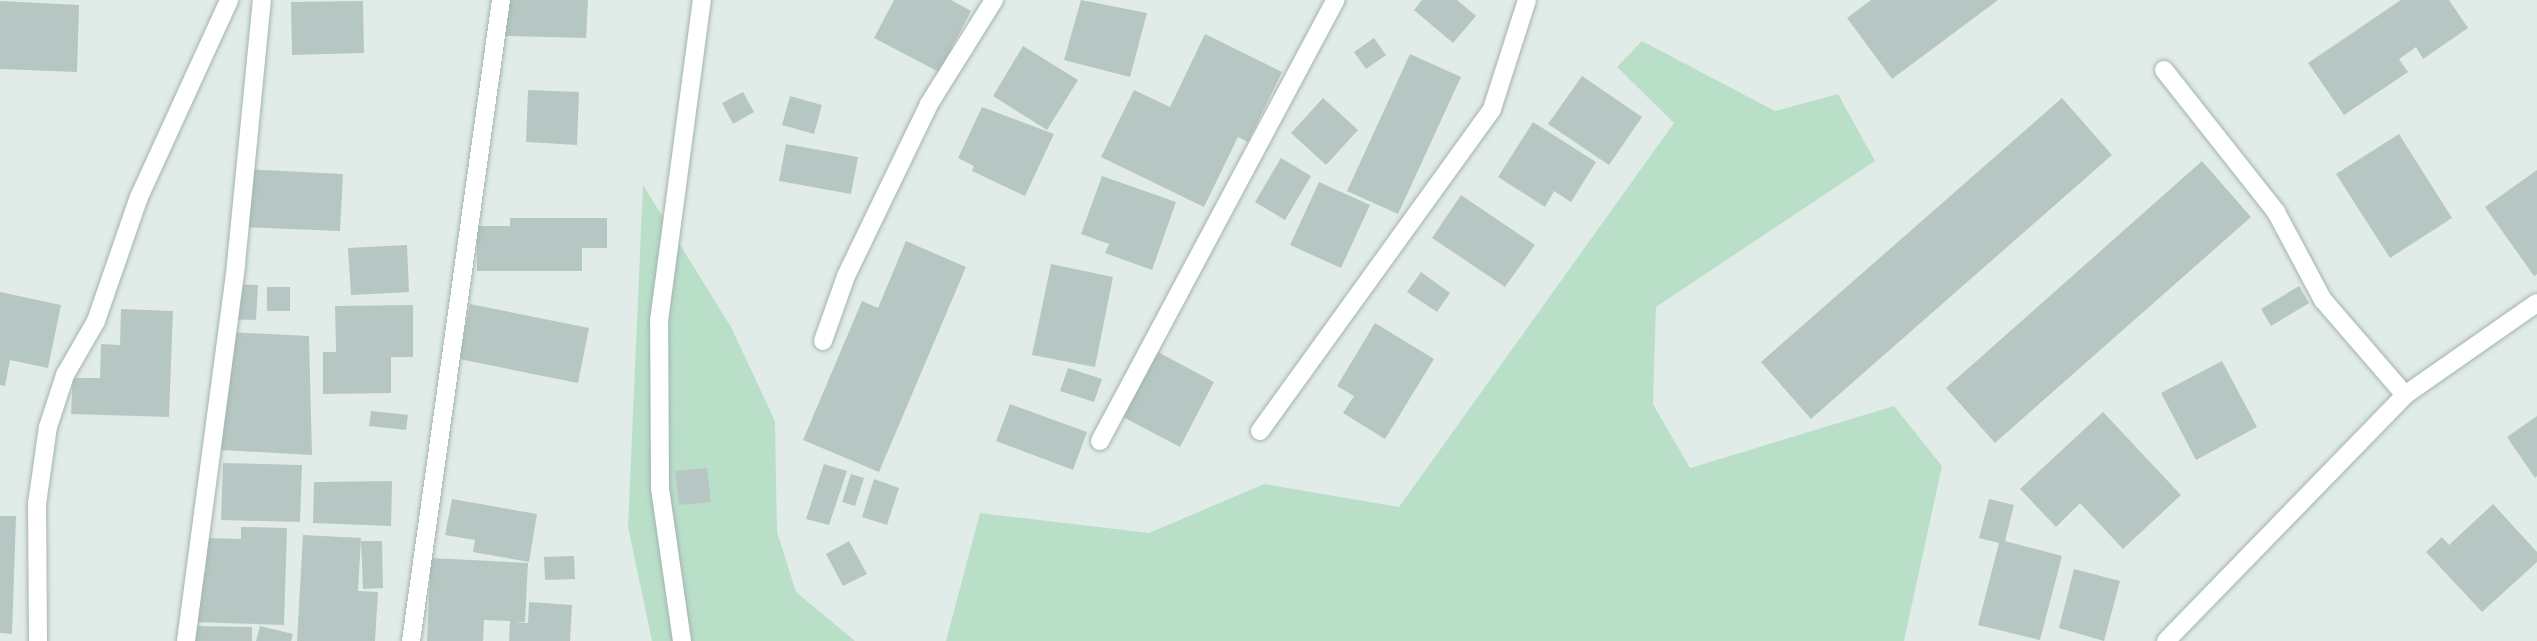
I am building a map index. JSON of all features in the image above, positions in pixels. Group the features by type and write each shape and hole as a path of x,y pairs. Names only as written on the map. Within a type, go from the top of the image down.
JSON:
{"street":[{"path":"38,641 37,504 48,427 65,375 96,321 139,197 229,0"},
{"path":"186,641 236,264 262,0"},
{"path":"411,641 501,0"},
{"path":"682,641 660,488 658,321 702,0"},
{"path":"823,341 846,276 929,104 994,0"},
{"path":"1100,441 1335,0"},
{"path":"1260,431 1492,109 1527,0"},
{"path":"2164,70 2276,212 2323,300 2405,395"},
{"path":"2166,641 2405,395 2537,303"}],"green space":[{"path":"1642,41 1775,111 1838,94 1875,161 1656,307 1653,404 1690,468 1894,406 1942,466 1904,641 946,641 980,513 1149,533 1264,484 1399,507 1674,123 1617,67"},
{"path":"643,185 731,327 775,421 777,532 796,592 855,641 652,641 628,527"}],"building":[{"path":"507,0 588,0 586,38 506,36"},
{"path":"894,0 951,0 971,11 939,72 874,38"},
{"path":"1081,0 1147,13 1130,77 1064,60"},
{"path":"1422,0 1457,0 1476,16 1453,43 1414,10"},
{"path":"1871,0 1998,0 1892,79 1847,18"},
{"path":"2401,0 2449,0 2468,28 2423,59 2416,47 2399,59 2408,72 2344,115 2308,63"},
{"path":"0,1 79,5 77,72 0,69"},
{"path":"363,1 364,53 292,55 291,2"},
{"path":"1205,34 1282,72 1248,142 1238,137 1204,207 1101,157 1134,90 1170,107"},
{"path":"1374,38 1386,55 1366,69 1354,52"},
{"path":"1023,46 1078,80 1047,130 993,96"},
{"path":"1410,54 1461,77 1398,214 1347,191"},
{"path":"1582,76 1642,117 1609,165 1548,124"},
{"path":"528,90 579,92 577,145 526,142"},
{"path":"743,92 754,112 733,124 722,103"},
{"path":"790,96 822,105 814,134 782,125"},
{"path":"1323,98 1358,130 1326,165 1291,133"},
{"path":"2062,98 2112,155 1811,419 1761,362"},
{"path":"982,107 1054,134 1025,196 972,171 974,166 958,158"},
{"path":"1533,122 1596,162 1571,202 1554,191 1545,207 1498,177"},
{"path":"2399,134 2452,218 2390,258 2336,174"},
{"path":"786,144 858,157 851,194 779,181"},
{"path":"1281,158 1311,176 1285,220 1255,202"},
{"path":"2202,161 2251,217 1995,443 1946,388"},
{"path":"246,169 343,174 340,231 243,227"},
{"path":"2537,170 2537,274 2534,276 2485,207"},
{"path":"1102,176 1176,202 1152,270 1105,253 1109,244 1081,234"},
{"path":"1319,182 1370,205 1341,268 1290,245"},
{"path":"1461,195 1535,245 1505,287 1432,238"},
{"path":"510,218 607,218 607,248 582,248 582,271 477,271 477,226 510,226"},
{"path":"906,241 966,267 879,472 803,440 862,301 878,308"},
{"path":"407,245 409,292 351,295 348,248"},
{"path":"1051,264 1113,277 1095,367 1032,355"},
{"path":"1421,272 1450,293 1437,312 1407,292"},
{"path":"227,284 258,285 256,320 226,319"},
{"path":"2299,286 2309,303 2271,326 2261,309"},
{"path":"267,287 290,287 290,311 267,311"},
{"path":"0,292 61,305 48,368 10,360 5,386 0,385"},
{"path":"470,304 589,328 578,383 459,359"},
{"path":"413,305 413,357 391,357 391,393 323,394 323,352 336,352 335,306"},
{"path":"121,309 173,311 169,417 71,414 73,378 100,378 101,344 120,345"},
{"path":"1375,323 1434,359 1385,439 1343,413 1354,396 1337,386"},
{"path":"226,332 309,336 312,455 221,450"},
{"path":"1158,352 1214,382 1180,447 1123,417"},
{"path":"2222,361 2257,427 2196,460 2161,393"},
{"path":"1068,368 1102,379 1094,402 1060,391"},
{"path":"1010,404 1087,432 1073,470 996,441"},
{"path":"371,411 408,415 406,430 369,426"},
{"path":"2103,412 2181,495 2123,549 2080,503 2056,527 2020,489"},
{"path":"2537,416 2537,476 2535,478 2507,437"},
{"path":"223,463 302,465 300,522 221,520"},
{"path":"824,464 847,471 829,525 806,519"},
{"path":"707,468 711,502 679,505 675,471"},
{"path":"851,474 864,478 855,506 842,502"},
{"path":"874,479 899,488 887,525 862,517"},
{"path":"392,481 391,526 313,523 314,482"},
{"path":"452,499 537,514 529,562 473,552 475,540 445,535"},
{"path":"1989,499 2014,505 2005,541 2062,556 2040,640 1978,625 1999,543 1979,538"},
{"path":"2493,504 2537,552 2537,562 2482,612 2426,552 2442,537 2449,545"},
{"path":"0,516 16,516 12,634 0,633"},
{"path":"241,527 287,528 284,625 192,622 193,571 206,572 207,538 241,539"},
{"path":"303,535 361,538 358,591 378,592 375,641 297,641"},
{"path":"361,541 382,541 383,588 363,589"},
{"path":"849,541 867,574 843,586 826,554"},
{"path":"574,556 575,579 545,580 544,557"},
{"path":"431,558 528,563 525,622 513,622 528,623 529,602 572,605 570,641 509,641 510,621 484,620 483,641 427,641"},
{"path":"2074,569 2120,581 2104,641 2059,628"},
{"path":"194,626 252,627 252,641 193,641"},
{"path":"260,626 293,634 291,641 256,641"}]}
